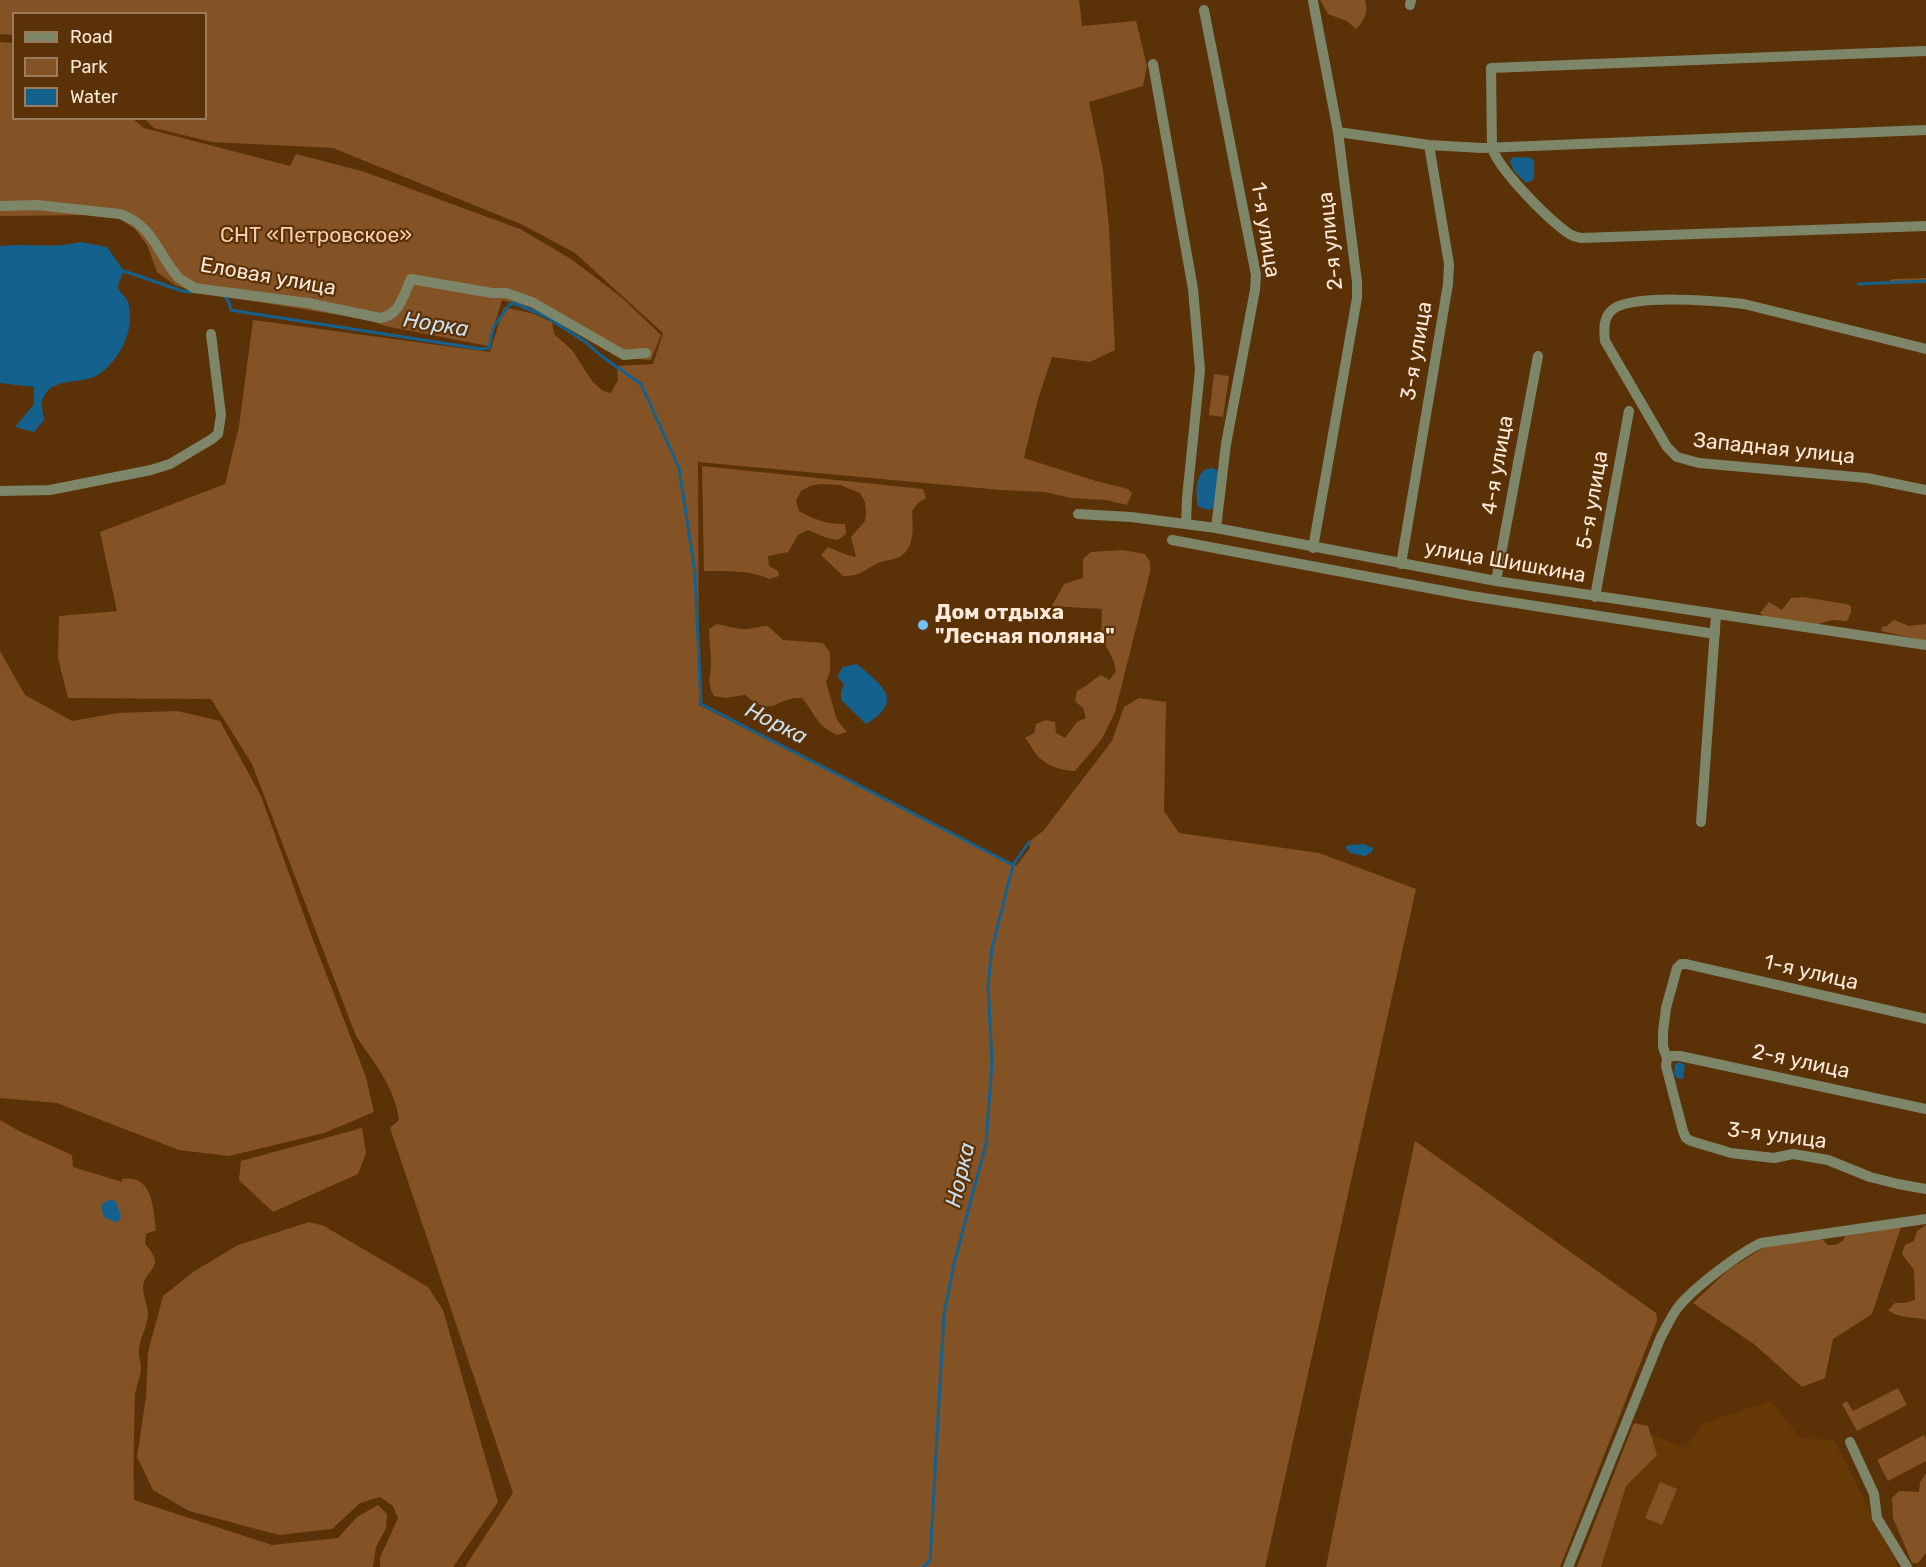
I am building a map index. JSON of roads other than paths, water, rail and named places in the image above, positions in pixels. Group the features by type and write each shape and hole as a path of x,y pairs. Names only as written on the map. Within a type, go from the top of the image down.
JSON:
{"street":[{"name":"2-я улица","path":"1313,2 1338,132 1357,298 1313,548"},
{"name":"1-я улица","path":"1204,10 1256,275 1256,290 1226,444 1216,528"},
{"path":"1926,51 1491,68 1492,148 1501,166 1549,217 1570,235 1581,238 1926,226"},
{"path":"1153,64 1192,289 1200,352 1186,524"},
{"path":"1338,132 1429,144 1492,148 1926,130"},
{"name":"3-я улица","path":"1401,564 1448,284 1449,264 1429,144"},
{"name":"Еловая улица","path":"0,206 38,205 120,214 132,218 143,226 179,278 194,288 308,303 380,318 389,317 397,312 411,279 492,293 506,293 532,302 624,355 646,353"},
{"name":"Западная улица","path":"1926,349 1744,304 1720,301 1627,303 1609,312 1604,332 1605,341 1668,447 1677,457 1699,463 1867,478 1926,490"},
{"path":"0,491 50,490 151,470 170,464 212,439 218,434 221,415 211,334"},
{"name":"4-я улица","path":"1497,581 1538,356"},
{"name":"5-я улица","path":"1595,597 1629,411"},
{"name":"улица Шишкина","path":"1078,514 1216,528 1497,581 1926,645"},
{"path":"1172,540 1471,596 1715,634"},
{"path":"1701,822 1716,615"},
{"name":"1-я улица","path":"1667,1058 1663,1047 1666,1008 1677,968 1681,964 1926,1019"},
{"name":"2-я улица","path":"1667,1058 1680,1056 1926,1109"},
{"name":"3-я улица","path":"1667,1058 1666,1066 1680,1122 1686,1138 1691,1141 1731,1153 1774,1158 1793,1154 1828,1160 1870,1177 1926,1189"},
{"path":"1568,1567 1660,1339 1677,1308 1747,1250 1761,1243 1926,1220"},
{"path":"1850,1442 1874,1494 1877,1518 1907,1567"}],"water":[{"path":"1513,157 1532,158 1534,178 1530,182 1525,182 1514,171 1510,161"},
{"path":"80,242 107,247 124,271 117,287 128,302 130,323 128,333 113,361 98,375 50,388 42,403 44,420 34,432 15,427 34,404 34,387 0,383 0,246 61,245"},
{"path":"1212,468 1218,473 1214,507 1210,510 1198,507 1196,491 1199,476 1206,469"},
{"path":"857,664 886,693 885,707 866,724 841,700 844,684 838,675 843,667"},
{"path":"1364,844 1373,848 1372,852 1365,856 1350,853 1345,847 1349,845"},
{"path":"1679,1062 1685,1065 1683,1079 1677,1078 1674,1074 1675,1064"},
{"path":"112,1199 116,1202 121,1216 119,1221 114,1222 104,1217 101,1208 103,1203"}],"waterway":[{"name":"Норка","path":"124,271 182,291 194,292"},
{"path":"1858,284 1926,281"},
{"name":"Норка","path":"224,296 231,310 481,349 489,348 493,328 509,305 514,303 545,316 587,343 641,384 679,468 695,573 701,704 1013,865 992,949 988,985 992,1063 986,1144 954,1264 944,1314 930,1561 923,1567"},
{"path":"1013,865 1029,842"}],"place":[{"name":"Дом отдыха \"Лесная поляна\"","path":"923,625"}],"park label":[{"name":"СНТ «Петровское»","path":"316,236"}]}
